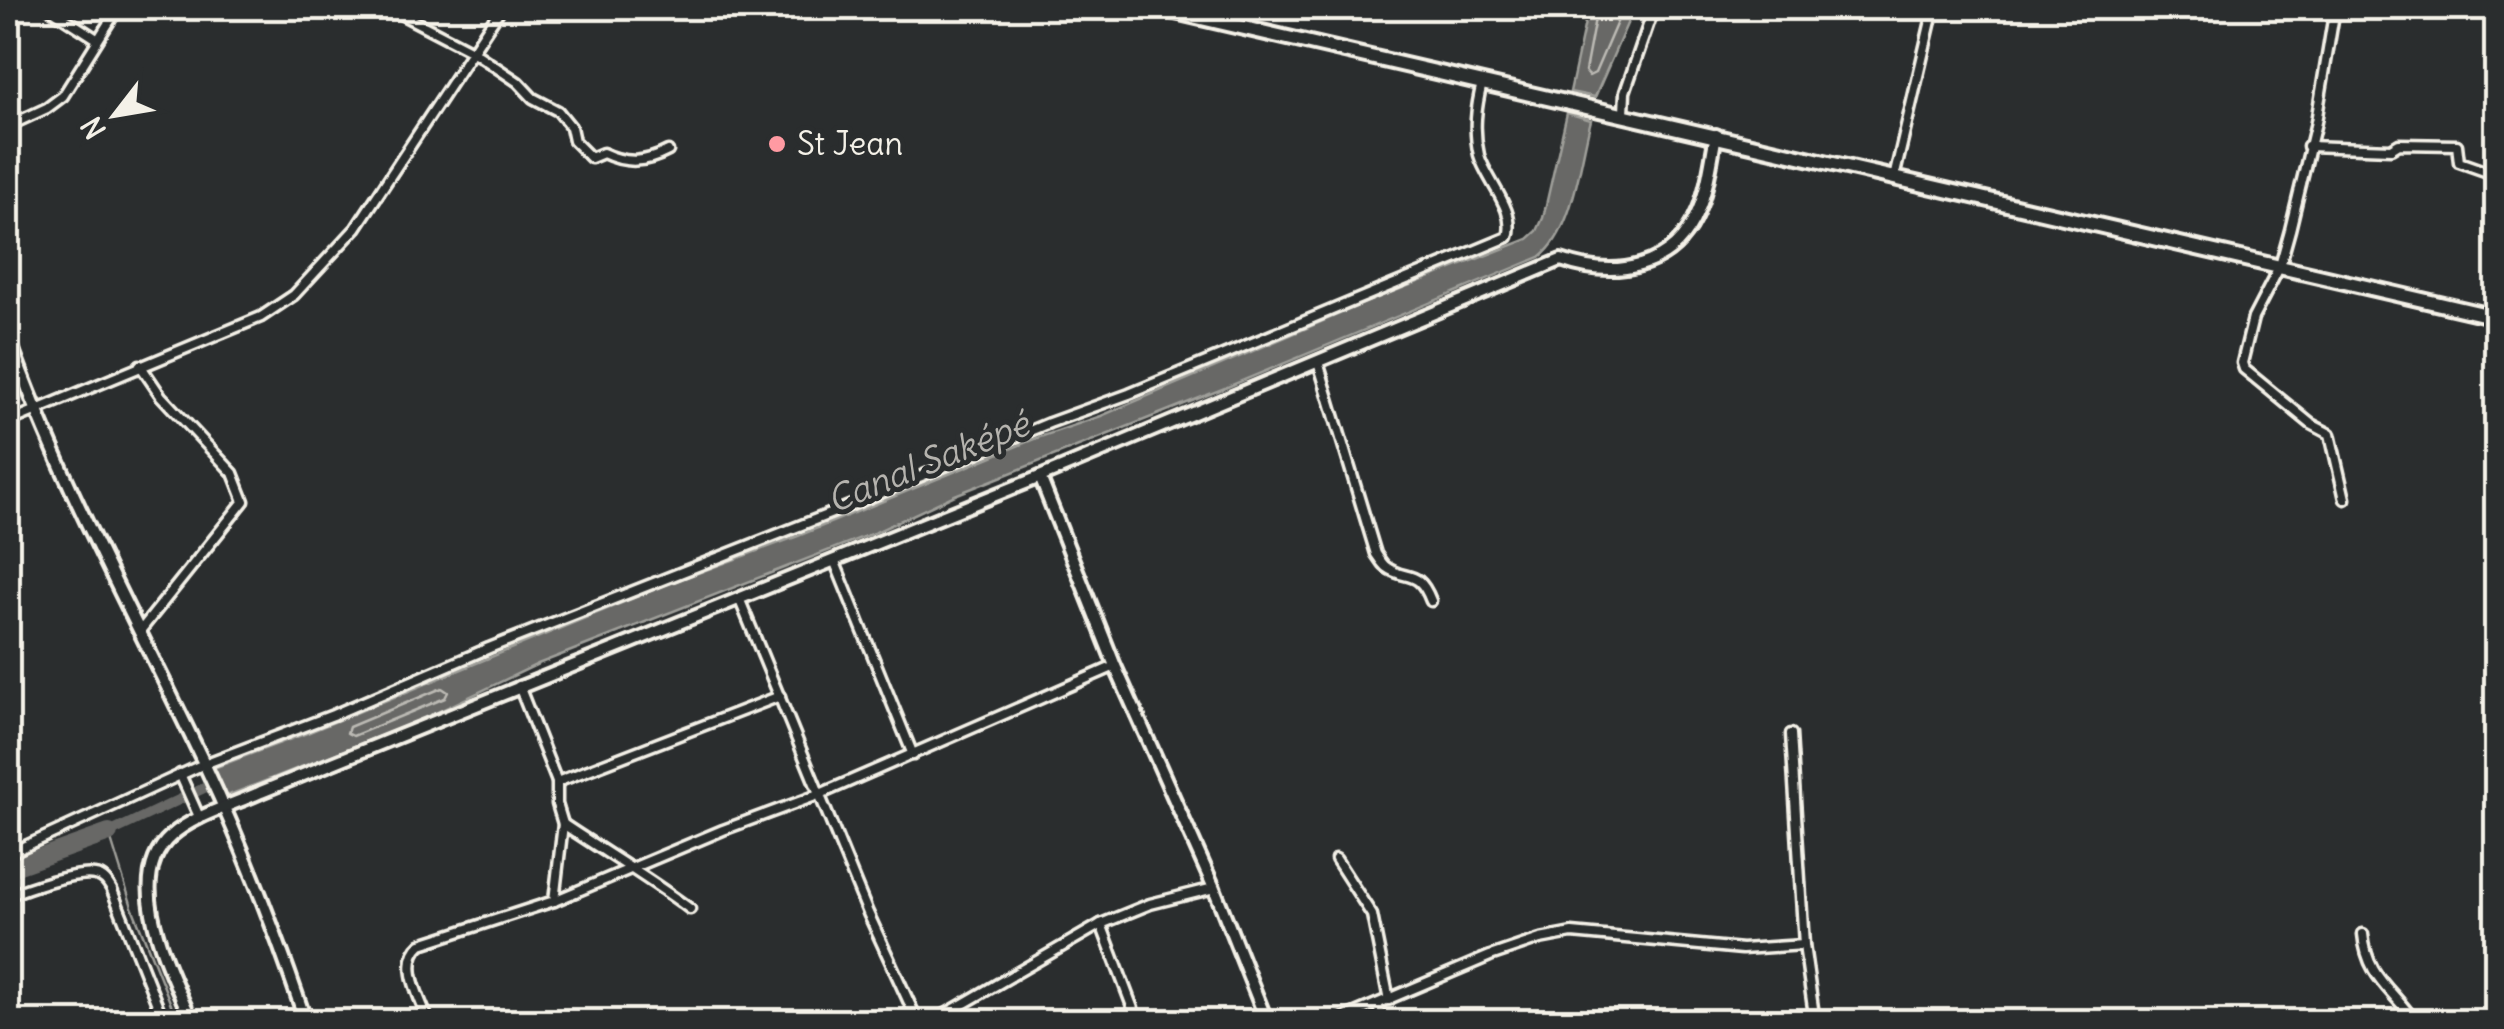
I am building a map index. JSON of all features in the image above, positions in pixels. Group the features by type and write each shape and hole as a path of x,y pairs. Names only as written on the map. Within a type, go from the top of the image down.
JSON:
{"main road":[{"path":"1158,8 2496,317"}],"street":[{"path":"49,8 98,39"},
{"path":"8,126 63,96 118,8"},
{"path":"389,8 472,52 518,82 533,98 558,111 570,127 574,141 592,158 603,153 622,162 652,160 668,151"},
{"path":"8,422 261,317 294,296 356,228 500,8"},
{"path":"1619,112 1654,8"},
{"path":"1894,178 1934,8"},
{"path":"2335,8 2316,122 2280,266 2253,318 2242,363 2244,369 2311,424 2330,434 2345,499"},
{"path":"8,829 12,852 204,764 1129,394 1508,236 1511,228 1506,208 1486,175 1477,141 1476,107 1482,81"},
{"path":"192,1022 162,942 147,884 153,856 173,834 200,819 519,686 1040,477 1560,260 1607,270 1654,262 1690,227 1700,208 1716,136"},
{"path":"2308,146 2392,149 2399,144 2457,145 2459,162 2496,176"},
{"path":"8,336 35,412 224,810 306,1022"},
{"path":"1318,362 1376,554 1388,569 1409,574 1426,586 1431,601"},
{"path":"140,366 161,396 233,473 244,500 140,631"},
{"path":"1040,477 1115,666 1214,888 1266,1022"},
{"path":"834,560 913,755"},
{"path":"739,598 818,794 918,1022"},
{"path":"429,1022 412,973 412,952 422,944 554,901 913,755 1115,666"},
{"path":"519,686 557,782 557,804 563,824 554,901"},
{"path":"557,782 780,696"},
{"path":"1791,734 1804,945 1814,1022"},
{"path":"180,774 200,819"},
{"path":"563,824 629,870 649,877 690,910"},
{"path":"1336,859 1372,915 1389,1000"},
{"path":"8,896 82,875 96,874 105,879 164,1022"},
{"path":"932,1022 1101,924 1150,904 1214,888"},
{"path":"1101,924 1138,1022"},
{"path":"1334,1022 1540,938 1572,933 1742,949 1804,945"},
{"path":"2363,934 2365,957 2372,971 2415,1022"},
{"path":"1377,1005 1384,1022"}],"water":[{"path":"1588,8 1634,8 1595,97 1570,92"},
{"path":"1567,113 1591,120 1568,213 1552,245 1540,257 955,495 876,532 538,664 421,720 224,797 211,769 665,585 1101,416 1372,300 1528,239 1543,218"}],"waterway":[{"name":"Canal Saképé","path":"109,833 221,780"},
{"path":"109,833 132,907 178,1022"},
{"path":"8,869 109,833"}],"place":[{"name":"St Jean","path":"777,144"}]}
